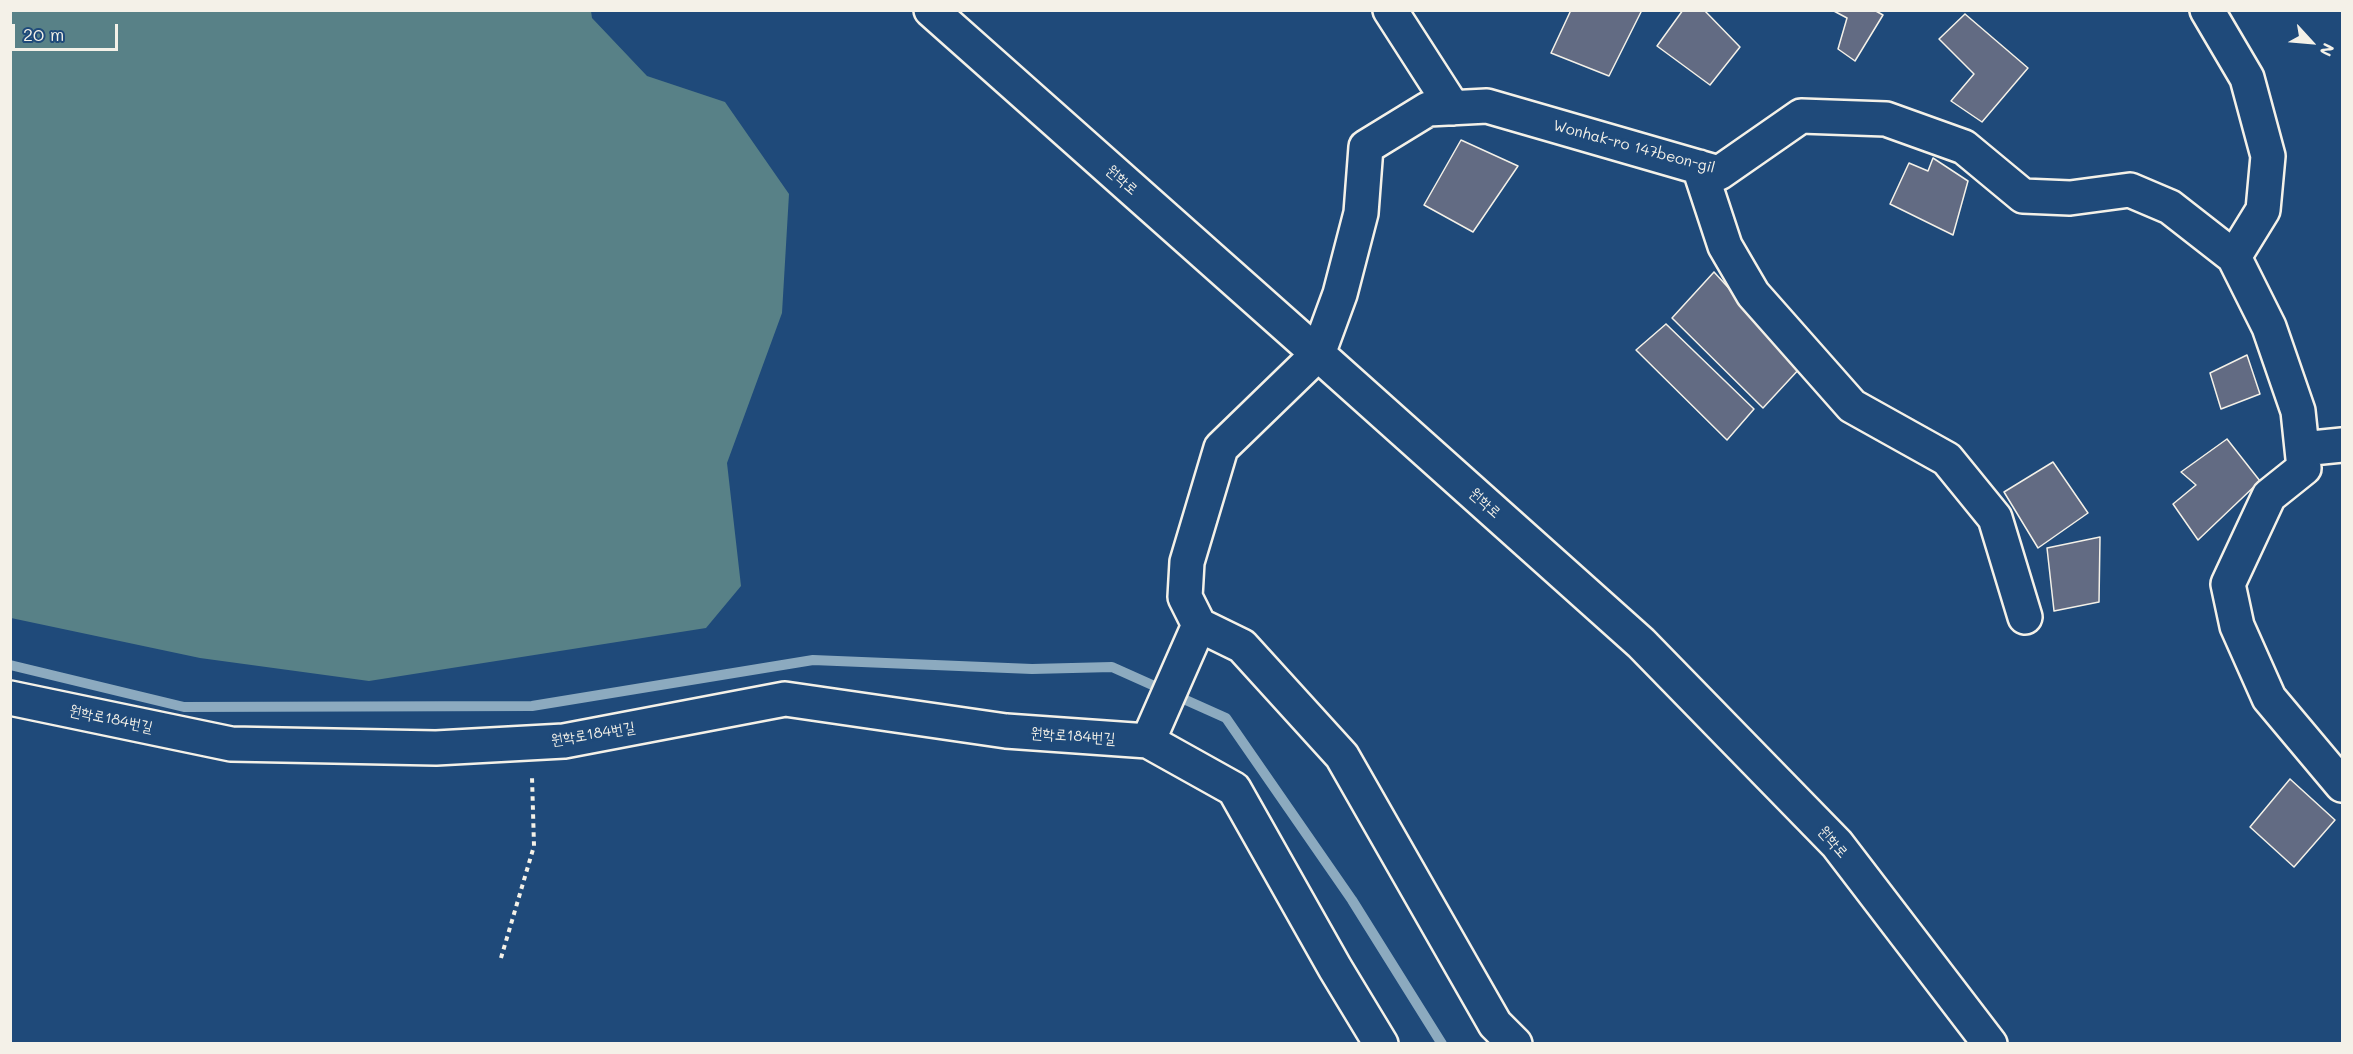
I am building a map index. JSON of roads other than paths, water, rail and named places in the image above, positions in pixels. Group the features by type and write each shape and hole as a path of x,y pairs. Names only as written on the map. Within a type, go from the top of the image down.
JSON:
{"street":[{"name":"원학로","path":"931,10 1641,643 1837,844 1990,1044"},
{"path":"1390,10 1453,108"},
{"path":"2207,10 2247,78 2268,156 2263,210 2234,257"},
{"name":"Wonhak-ro 147beon-gil","path":"1318,354 1341,294 1361,213 1366,147 1428,109 1487,106 1719,173 1801,116 1886,119 1964,147 2023,196 2070,198 2130,190 2170,207 2234,257 2269,327 2298,411 2304,468 2269,496 2229,584 2237,626 2269,698 2343,785"},
{"path":"1699,167 1725,246 1753,294 1852,406 1947,459 1995,518 2025,617"},
{"path":"1318,354 1221,448 1187,562 1185,597 1193,639 1153,728 1234,789 1335,968 1381,1044"},
{"path":"2302,449 2343,445"},
{"path":"1193,639 1242,646 1342,756 1495,1024 1515,1044"},
{"name":"원학로184번길","path":"10,698 231,744 436,748 564,741 785,699 1006,731 1153,728"}],"waterway":[{"path":"10,665 184,707 532,706 813,660 1032,669 1112,667 1226,718 1352,900 1442,1044"}]}
